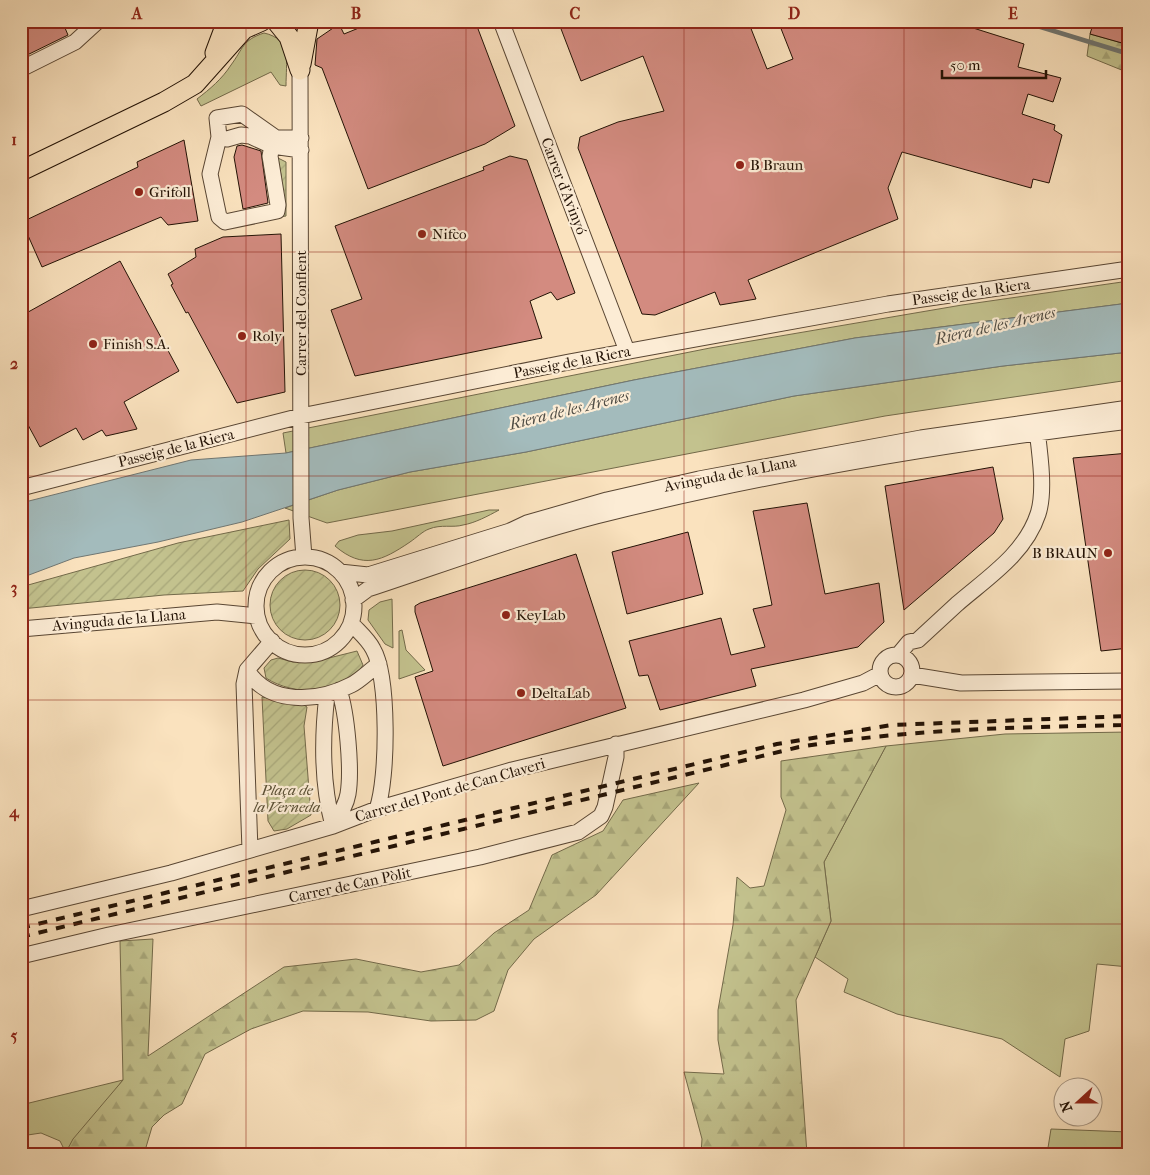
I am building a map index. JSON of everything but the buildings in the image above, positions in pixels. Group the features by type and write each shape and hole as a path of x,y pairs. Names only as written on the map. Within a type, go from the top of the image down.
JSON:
{"main road":[{"path":"211,66 227,21"},
{"path":"21,171 164,102 195,84 244,29 262,21"},
{"path":"276,21 289,37 300,70"},
{"path":"300,70 309,21"}],"street":[{"path":"21,69 75,42 98,21"},
{"name":"Carrer d'Avinyó","path":"501,21 627,351"},
{"name":"Carrer del Conflent","path":"300,70 301,518 304,556"},
{"path":"272,146 270,156 278,205 277,211 225,222 220,217 210,174 219,137 217,118 242,114 276,138 301,144"},
{"path":"219,137 227,139 241,135 250,136 272,146 301,144"},
{"name":"Passeig de la Riera","path":"21,488 301,416 627,351 888,304 1129,269"},
{"name":"Avinguda de la Llana","path":"353,600 368,589 521,538 604,514 779,476 963,443 1129,408"},
{"name":"Avinguda de la Llana","path":"340,572 368,575 510,531 527,522 607,500 699,479 921,438 1037,426 1129,420"},
{"path":"1037,426 1041,483 1038,513 1028,534 1000,568 918,640 918,648 907,664 909,681 896,687 884,683 880,674 879,668 883,660 890,655 907,664 961,683 1129,681"},
{"path":"304,556 326,562 340,572 348,584 353,600 350,623 337,643 327,649 311,654 284,650 265,634 257,616 256,598 262,582 272,569 287,560 304,556"},
{"name":"Avinguda de la Llana","path":"217,612 256,598"},
{"name":"Avinguda de la Llana","path":"21,629 217,612 257,616"},
{"path":"350,623 374,650 382,676 384,746 382,797 377,809"},
{"path":"250,850 244,684 247,670 272,641"},
{"path":"247,670 255,683 298,699 333,692 353,684 379,664"},
{"name":"Carrer del Pont de Can Claveri","path":"21,909 172,873 334,826 377,809 512,770 804,700 863,683 880,674"},
{"path":"333,692 345,708 348,794 343,811 334,826"},
{"path":"333,692 325,716 325,765 327,804 334,826"},
{"name":"Carrer de Can Pòlit","path":"21,956 109,935 480,857 578,832 601,816 605,808 616,757 616,744"}],"green space":[{"path":"264,33 279,40 286,53 286,86 280,85 271,72 201,106 197,99 224,75 247,42"},
{"path":"1090,34 1129,45 1129,73 1087,56"},
{"path":"278,158 286,162 286,216 280,217 281,175"},
{"path":"1129,281 1129,303 855,338 634,380 286,453 283,433 710,348 962,305"},
{"path":"1129,352 1129,380 885,416 327,523 285,508 338,490 410,472 526,452 794,396 1003,366"},
{"path":"489,510 499,510 468,524 438,527 424,531 400,549 381,558 364,560 355,558 335,546 339,541 358,535 392,531"},
{"path":"289,520 290,539 258,569 243,591 164,595 21,609 21,587 178,543"},
{"path":"312,570 325,576 334,585 338,591 340,605 338,619 330,630 319,638 298,640 291,638 280,630 272,619 270,598 272,591 280,580 291,572"},
{"path":"392,599 393,648 385,644 368,620 369,610 380,602"},
{"path":"402,630 406,650 425,670 399,679 399,631"},
{"path":"357,651 363,665 355,675 344,683 332,688 304,690 290,688 266,678 264,668 271,660 278,658 293,662 321,660"},
{"name":"Plaça de la Verneda","path":"262,697 301,703 307,707 304,726 311,815 287,829 274,831 268,821"},
{"path":"1129,732 1129,967 1097,964 1089,1031 1065,1039 1060,1077 1002,1039 897,1014 844,992 848,979 815,957 831,921 824,862 886,746 1005,734"},
{"path":"886,746 824,862 831,921 796,1000 807,1154 701,1154 702,1139 684,1072 724,1074 718,1040 718,1010 733,925 737,877 750,888 764,886 786,810 781,797 781,761"},
{"path":"699,783 596,895 534,939 508,970 494,1011 476,1020 431,1021 368,1012 303,1011 251,1029 205,1054 182,1104 164,1115 152,1127 144,1154 65,1154 73,1139 123,1080 120,941 153,939 148,1056 284,967 356,959 421,972 459,965 494,933 529,910 552,855 603,831 623,800"},
{"path":"123,1080 66,1153 60,1141 41,1133 21,1136 21,1105"},
{"path":"1051,1129 1129,1132 1129,1154 1047,1154"}],"water":[{"name":"Riera de les Arenes","path":"1129,303 1129,352 1003,366 794,396 526,452 410,472 338,490 242,522 158,542 74,558 21,578 21,503 191,460 286,453 634,380 855,338"}],"waterway":[{"path":"1021,21 1129,54"}],"railway":[{"path":"21,928 777,744 892,725 1129,716"},
{"path":"21,937 799,747 881,736 964,730 1129,725"}],"place":[{"name":"B Braun","path":"740,165"},
{"name":"Grifoll","path":"139,192"},
{"name":"Nifco","path":"422,234"},
{"name":"Roly","path":"242,336"},
{"name":"Finish S.A.","path":"93,344"},
{"name":"B BRAUN","path":"1108,553"},
{"name":"KeyLab","path":"506,615"},
{"name":"DeltaLab","path":"521,693"}]}
